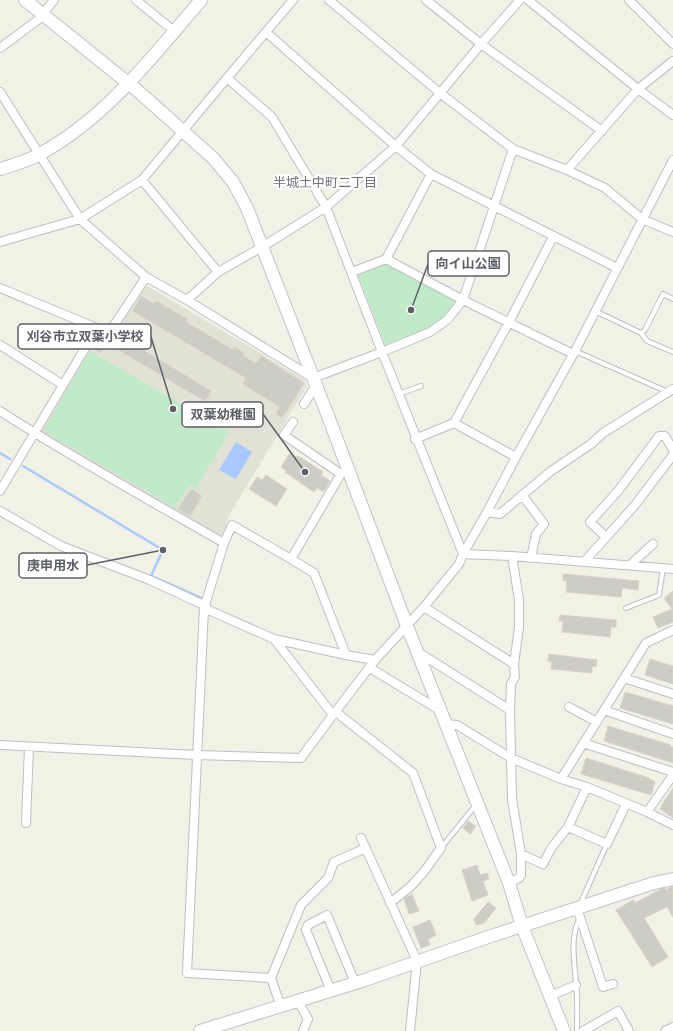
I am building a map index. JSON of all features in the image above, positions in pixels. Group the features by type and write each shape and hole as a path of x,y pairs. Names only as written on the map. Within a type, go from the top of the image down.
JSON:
{"street":[{"path":"25,0 128,83 213,158 233,182 247,208 314,382 344,473 418,652 509,884 522,926 564,1031"},
{"path":"0,48 43,15 54,0"},
{"path":"136,0 174,31"},
{"path":"0,169 39,155 91,119 128,83 201,0"},
{"path":"0,242 80,219 142,180 227,78 267,33 293,0"},
{"path":"329,0 440,93 513,149 567,170 605,188 642,219 673,232"},
{"path":"426,0 481,44 602,131"},
{"path":"187,300 218,272 262,247 326,207 396,146 481,44 520,0"},
{"path":"528,0 638,90 673,115"},
{"path":"629,0 673,44"},
{"path":"267,33 396,146 431,174 617,268"},
{"path":"567,170 638,90 673,61"},
{"path":"227,78 272,117 326,207 415,439 463,554"},
{"path":"0,92 80,219 146,278 187,300 314,382"},
{"path":"304,404 314,382 430,332 447,320 463,300 513,149"},
{"path":"0,745 197,755 301,758 375,660 424,607 459,564 463,554 574,352 673,160"},
{"path":"352,272 386,259 431,174"},
{"path":"142,180 218,272"},
{"path":"415,439 454,424 553,237"},
{"path":"386,259 463,300 574,352"},
{"path":"0,288 109,334 146,278"},
{"path":"0,491 97,328"},
{"path":"0,345 63,385"},
{"path":"487,512 500,514 552,471 591,444 603,433 671,390"},
{"path":"0,411 131,491 224,542"},
{"path":"293,422 284,435 344,473"},
{"path":"454,424 516,457"},
{"path":"606,537 590,522 618,491 659,436 664,436 673,450"},
{"path":"584,562 635,505 673,455"},
{"path":"291,558 344,473"},
{"path":"522,495 544,524 536,534 531,558"},
{"path":"0,510 61,546 150,580 274,639 375,660"},
{"path":"271,978 187,972 205,607 224,542 232,525 291,558 314,573 346,655"},
{"path":"630,565 653,544"},
{"path":"463,554 512,556 673,569"},
{"path":"509,884 521,875 521,854 512,799 510,710 511,684 515,677 514,664 519,626 519,600 512,556"},
{"path":"424,607 514,664"},
{"path":"561,779 646,643 673,630"},
{"path":"274,639 335,714 413,773 441,848 419,878 390,903"},
{"path":"418,652 510,710"},
{"path":"370,668 441,711"},
{"path":"624,678 673,694"},
{"path":"569,707 596,722"},
{"path":"604,710 673,734"},
{"path":"446,724 457,725 511,758 561,779 587,787 647,812 673,825"},
{"path":"583,743 673,773 647,812"},
{"path":"26,824 29,747"},
{"path":"521,854 543,864 552,847 568,827 587,787"},
{"path":"568,827 607,844 626,804"},
{"path":"361,838 416,961 410,1031"},
{"path":"282,1006 271,978 301,905 328,878 334,862 366,848"},
{"path":"200,1031 331,991 416,961 522,926 580,909 654,883 673,879"},
{"path":"580,909 603,987 613,984"},
{"path":"331,991 306,930 308,925 327,915 355,983"},
{"path":"550,996 576,985"},
{"path":"298,1001 308,1019 303,1031"},
{"path":"583,1031 618,1011 629,1031"},
{"path":"665,1031 673,1027"}],"lane":[{"path":"641,333 645,330 663,294 673,299"},
{"path":"595,311 641,333 647,341 673,352"},
{"path":"574,352 671,390"},
{"path":"399,394 421,386"},
{"path":"626,608 659,595 663,568"},
{"path":"441,848 477,804"},
{"path":"577,1031 576,985 573,962 575,925 580,909 607,844"}],"shaded area":[{"path":"144,284 304,379 307,386 228,517 223,536 219,539 40,432 99,334 110,339"}],"green space":[{"path":"385,264 457,301 444,318 428,329 385,345 358,275"},
{"path":"90,351 229,432 196,489 189,485 175,508 43,431"}],"water":[{"path":"236,442 252,452 236,479 219,470"}],"building":[{"path":"141,296 154,304 156,301 187,319 186,322 233,350 234,347 244,353 243,356 255,363 257,363 261,356 304,383 282,418 276,414 280,407 243,384 246,378 133,311"},
{"path":"101,336 108,341 100,353 93,348"},
{"path":"123,338 211,391 205,401 117,349"},
{"path":"290,453 297,457 298,456 323,472 321,475 330,481 323,492 317,488 314,492 285,472 287,471 281,467"},
{"path":"266,475 287,489 276,506 249,489 257,477 262,480"},
{"path":"191,489 202,496 190,516 178,509"},
{"path":"563,574 639,581 638,590 622,588 621,597 566,592 567,581 563,581"},
{"path":"673,591 673,622 658,628 653,617 672,609 664,598"},
{"path":"560,615 616,620 616,627 611,627 610,637 562,632 563,621 559,621"},
{"path":"549,654 597,660 596,667 592,666 592,673 551,669 552,662 548,661"},
{"path":"650,659 673,666 673,684 645,675"},
{"path":"625,692 673,706 673,724 620,708"},
{"path":"608,726 671,745 670,746 673,747 673,763 604,741"},
{"path":"586,758 655,781 651,795 581,774"},
{"path":"673,788 673,818 660,809"},
{"path":"468,821 476,826 470,834 463,828"},
{"path":"477,865 480,875 487,873 489,879 483,881 488,895 472,901 462,870"},
{"path":"673,887 673,917 667,907 644,918 668,957 652,967 616,910 633,900 635,903 661,889 665,888 666,890"},
{"path":"412,894 419,911 409,914 404,899"},
{"path":"488,902 496,908 484,923 476,925 474,919"},
{"path":"430,920 436,935 428,939 430,945 421,948 413,927"}],"waterway":[{"path":"0,453 10,459"},
{"path":"23,466 163,550 151,576 201,598"}],"place":[{"name":"向イ山公園","path":"411,310"},
{"name":"刈谷市立双葉小学校","path":"173,409"},
{"name":"双葉幼稚園","path":"305,472"},
{"name":"庚申用水","path":"163,550"}],"district":[{"name":"半城土中町二丁目","path":"325,182"}]}
